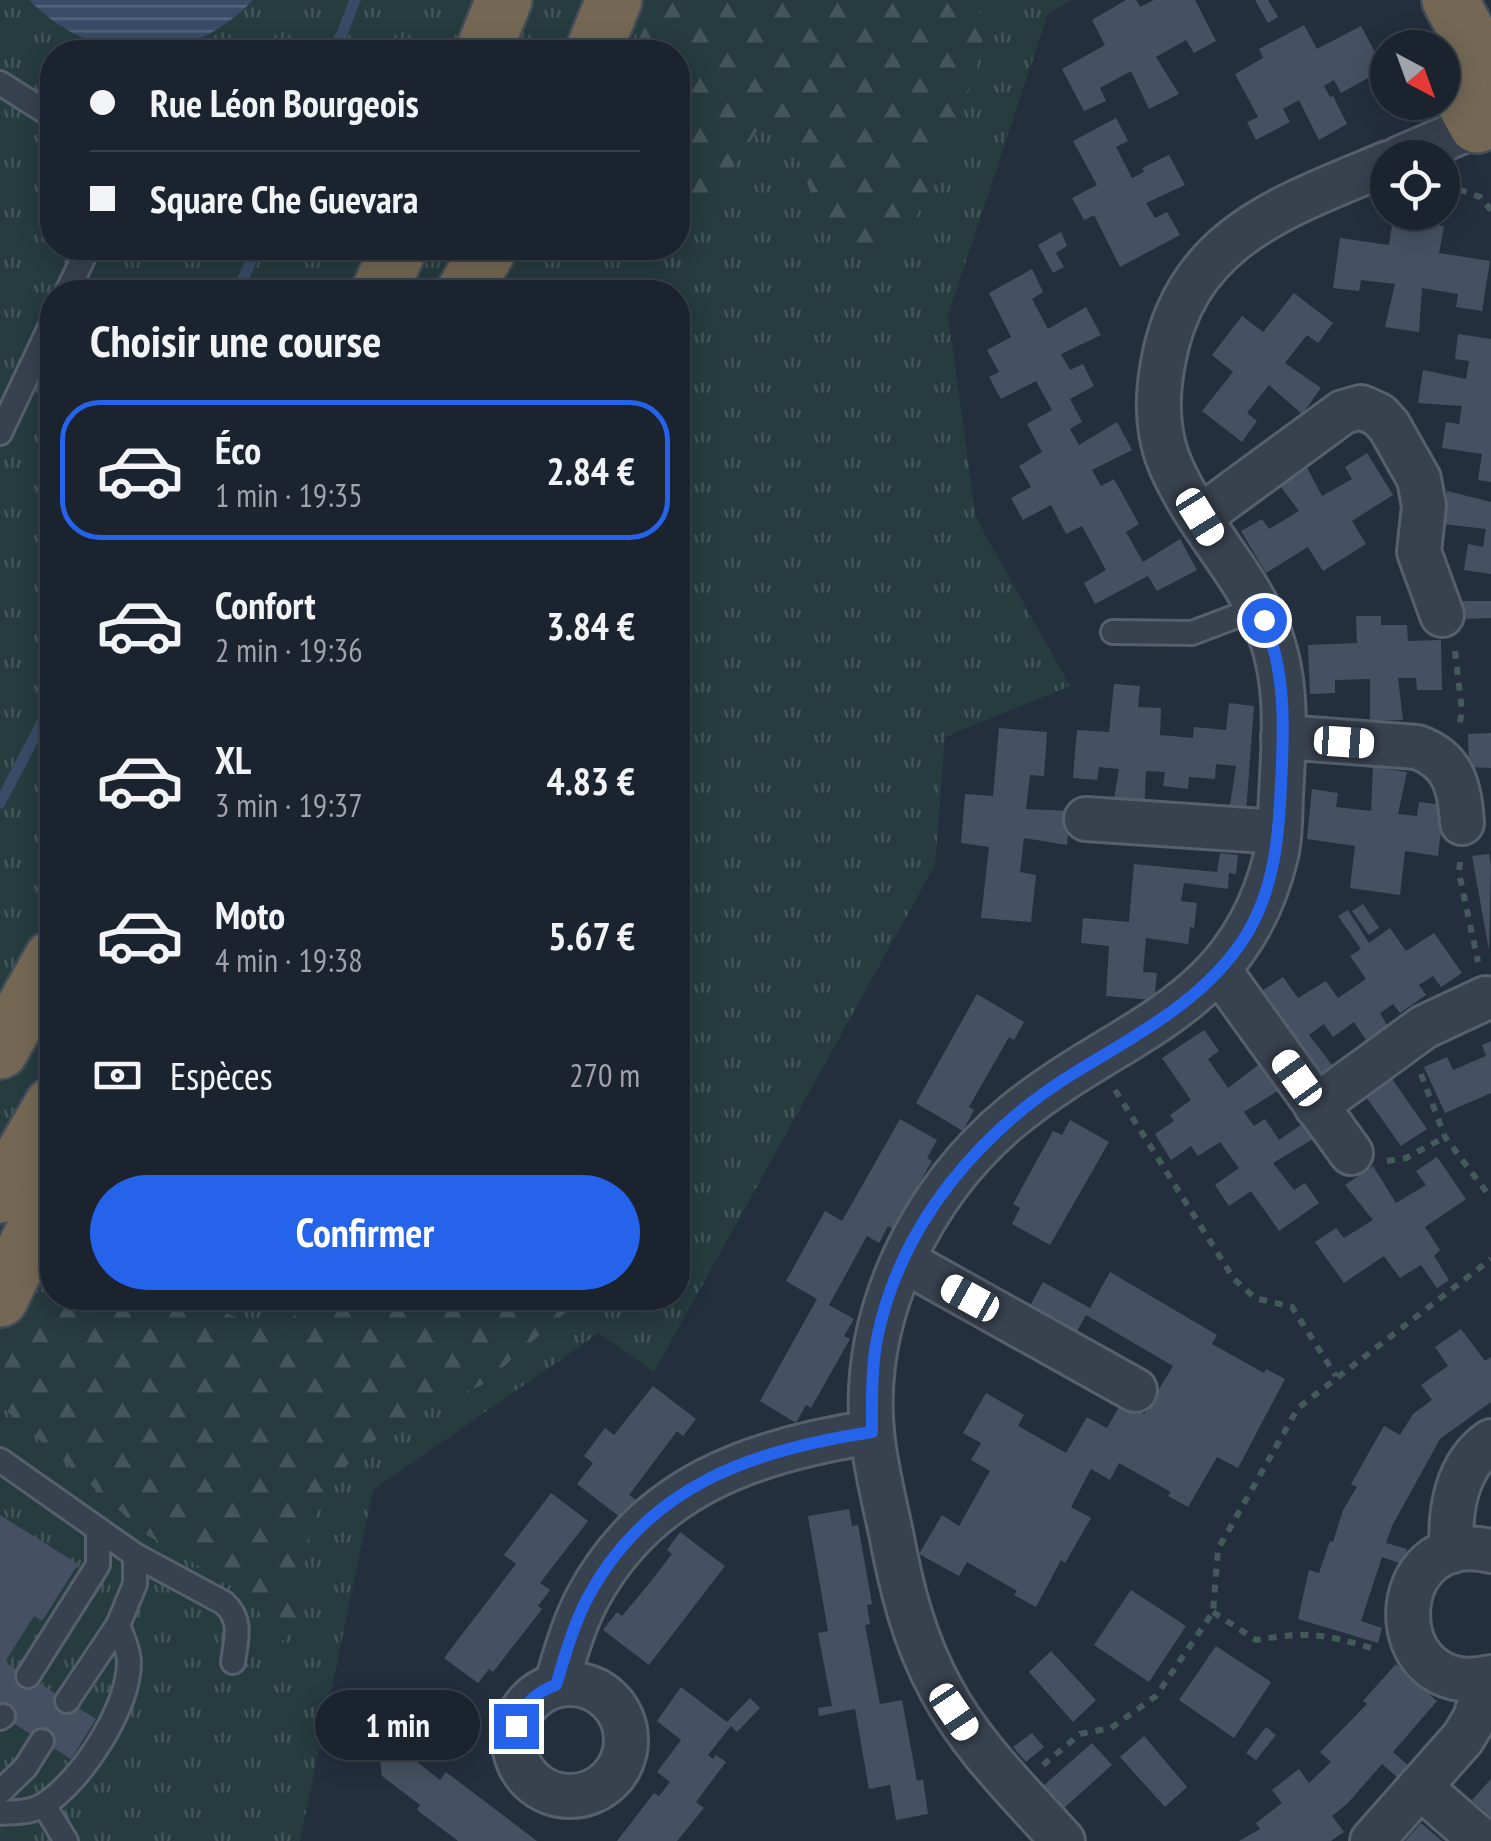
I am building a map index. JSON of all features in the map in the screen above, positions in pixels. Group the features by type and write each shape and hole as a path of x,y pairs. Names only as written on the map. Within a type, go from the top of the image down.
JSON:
{"highway":[{"path":"487,40 504,0"},
{"path":"565,40 580,0"},
{"path":"598,40 614,0"},
{"path":"1410,0 1426,30"},
{"path":"1450,0 1484,100"},
{"path":"1460,78 1484,100"},
{"path":"0,1051 40,979"},
{"path":"0,1195 40,1125"},
{"path":"0,1299 40,1218"}],"street":[{"path":"1426,140 1484,100"},
{"path":"1062,1841 954,1712 919,1641 900,1581 872,1432 878,1332 904,1261 945,1188 977,1150 1016,1113 1172,1012 1219,970 1254,921 1279,832 1283,737 1276,656 1258,608 1167,458 1158,414 1167,341 1182,300 1206,264 1235,237 1296,203 1370,171"},
{"path":"1200,517 1343,412 1370,409 1389,426 1424,491 1419,552 1442,615"},
{"path":"1283,737 1417,747 1432,752 1452,773 1460,790 1462,823"},
{"path":"1086,819 1279,832"},
{"path":"1219,970 1351,1153"},
{"path":"1316,1106 1407,1038 1486,998"},
{"path":"904,1261 1135,1390"},
{"path":"556,1685 576,1624 601,1576 637,1533 674,1499 719,1472 764,1454 872,1432"},
{"path":"1372,1841 1470,1726 1489,1678 1462,1679 1438,1671 1420,1654 1408,1630 1407,1603 1416,1578 1428,1564 1471,1551 1450,1530 1457,1491 1473,1457 1491,1441"},
{"path":"1421,1788 1482,1841"}],"lane":[{"path":"0,83 40,108"},
{"path":"0,433 40,348"},
{"path":"1112,632 1192,633 1258,608"},
{"path":"0,1460 135,1555 224,1603 233,1611 238,1626 233,1662"},
{"path":"28,1676 98,1565 98,1529"},
{"path":"67,1700 118,1625 135,1584 135,1555"},
{"path":"0,1813 26,1812 44,1805 82,1769 125,1698 130,1658 118,1625"},
{"path":"0,1792 24,1768 42,1740"},
{"path":"44,1805 66,1841"}],"path":[{"path":"1460,187 1480,197 1491,210"},
{"path":"1442,615 1454,640 1462,711 1452,773"},
{"path":"1462,823 1459,873 1486,998"},
{"path":"1407,1038 1445,1138 1491,1198"},
{"path":"1095,1060 1234,1279 1254,1298 1292,1308 1336,1376"},
{"path":"1351,1153 1393,1162 1445,1138"},
{"path":"1015,1788 1080,1734 1111,1728 1156,1696 1213,1612 1218,1549 1298,1408 1491,1259"},
{"path":"1213,1612 1256,1640 1299,1633 1323,1634 1385,1652"}],"green space":[{"path":"0,0 1071,0 1048,14 948,315 976,518 1070,686 945,737 935,865 690,1307 690,280 40,280 40,1310 688,1310 654,1372 599,1333 373,1490 300,1841 0,1841"},
{"path":"654,0 979,0 983,49 958,121 910,232 873,253 848,253 814,202 789,132 767,115 698,223 690,221 690,40 636,40"},
{"path":"47,1310 218,1310 280,1335 298,1310 568,1310 484,1384 409,1418 359,1451 317,1501 304,1566 302,1622 272,1651 255,1599 147,1535 0,1405 0,1353"}],"water":[{"path":"29,0 253,0 227,23 194,40 88,40 55,22"}],"building":[{"path":"1126,0 1136,0 1140,7 1154,0 1195,0 1216,41 1194,53 1186,40 1156,57 1179,94 1149,109 1131,71 1100,88 1106,101 1084,111 1062,69 1105,45 1092,20"},
{"path":"1255,0 1268,0 1278,17 1268,23"},
{"path":"1304,25 1317,49 1361,26 1370,43 1370,77 1341,93 1334,80 1324,86 1347,124 1319,140 1299,100 1283,109 1290,122 1256,140 1247,122 1258,117 1235,74 1263,58 1259,49"},
{"path":"1116,118 1128,141 1116,147 1132,178 1144,172 1142,168 1169,155 1185,185 1146,203 1155,218 1167,212 1180,235 1120,267 1094,215 1084,220 1072,198 1097,185 1073,141"},
{"path":"1391,230 1443,230 1439,253 1490,261 1482,311 1456,307 1458,294 1422,288 1419,332 1385,327 1395,284 1361,280 1359,291 1333,288 1340,238 1389,245"},
{"path":"1061,232 1067,246 1056,253 1064,267 1053,273 1038,245"},
{"path":"1032,269 1043,292 1032,299 1048,329 1086,307 1101,335 1061,354 1070,370 1083,364 1094,386 1070,399 1082,422 1070,429 1079,445 1117,422 1132,450 1092,470 1101,486 1114,479 1139,524 1126,532 1143,562 1180,539 1197,570 1157,591 1148,576 1095,604 1084,583 1106,570 1082,526 1066,534 1051,505 1023,520 1011,498 1031,487 1019,466 1042,452 1027,424 1052,410 1036,381 1001,399 989,377 999,372 987,350 1011,337 989,293"},
{"path":"1294,293 1333,323 1318,343 1307,335 1285,363 1321,388 1302,414 1269,385 1247,413 1257,421 1242,442 1202,411 1233,372 1212,355 1242,316 1263,332"},
{"path":"1458,334 1491,339 1491,482 1478,480 1482,454 1442,448 1446,422 1459,424 1462,406 1418,403 1423,370 1466,379 1469,361 1455,359"},
{"path":"1367,453 1393,495 1352,521 1366,544 1323,571 1308,547 1266,573 1241,531 1262,519 1269,529 1299,511 1273,476 1302,458 1322,496 1352,479 1345,467"},
{"path":"1447,491 1491,502 1491,574 1464,570 1468,544 1483,547 1486,529 1443,524"},
{"path":"1462,601 1491,601 1491,618 1462,619"},
{"path":"1356,616 1381,616 1381,625 1407,625 1408,641 1441,640 1442,690 1417,690 1416,678 1398,678 1403,720 1370,721 1370,679 1335,680 1335,693 1310,694 1308,645 1357,643"},
{"path":"1114,684 1140,686 1138,707 1161,708 1160,735 1193,738 1194,727 1226,730 1229,703 1254,706 1246,812 1229,811 1236,766 1216,764 1215,779 1189,777 1188,789 1163,786 1165,772 1146,771 1144,814 1112,811 1119,769 1099,767 1097,780 1073,778 1077,730 1109,732"},
{"path":"999,728 1047,732 1044,776 1030,775 1026,809 1070,811 1067,845 1024,838 1020,872 1036,875 1031,922 981,918 989,847 961,843 965,794 993,796"},
{"path":"1491,733 1491,768 1469,767 1468,734"},
{"path":"1373,767 1407,772 1398,814 1417,816 1419,802 1444,805 1438,856 1405,851 1400,895 1350,888 1355,846 1307,839 1312,789 1338,793 1336,807 1371,811"},
{"path":"1220,853 1238,855 1236,874 1229,873 1228,889 1184,883 1181,901 1197,903 1188,944 1146,938 1143,972 1157,973 1154,1000 1106,996 1109,946 1081,943 1083,918 1129,922 1134,864 1217,872"},
{"path":"1489,854 1491,866 1489,950 1472,856"},
{"path":"1363,904 1379,928 1369,935 1352,911"},
{"path":"1348,910 1369,943 1390,928 1406,951 1434,933 1462,973 1441,987 1433,976 1419,985 1426,995 1400,1013 1393,1004 1380,1013 1387,1025 1366,1040 1354,1022 1333,1037 1324,1024 1309,1035 1336,1070 1323,1079 1262,991 1283,977 1298,998 1326,981 1338,998 1366,979 1350,956 1361,949 1338,916"},
{"path":"977,994 1024,1022 1014,1040 1009,1037 969,1107 974,1110 963,1131 916,1103"},
{"path":"1204,1030 1219,1051 1208,1059 1228,1088 1262,1062 1281,1089 1244,1112 1254,1126 1265,1119 1279,1140 1302,1124 1313,1139 1273,1163 1294,1190 1305,1183 1319,1203 1279,1231 1251,1191 1229,1206 1215,1185 1239,1168 1220,1142 1198,1156 1191,1146 1171,1160 1155,1134 1174,1121 1170,1115 1191,1100 1162,1058"},
{"path":"1491,1041 1491,1093 1445,1113 1424,1067 1447,1057 1453,1070 1486,1056 1482,1045"},
{"path":"1390,1076 1427,1129 1401,1146 1364,1094"},
{"path":"900,1119 937,1140 927,1158 932,1161 893,1229 888,1226 879,1243 867,1236 829,1305 854,1319 844,1336 850,1339 811,1408 806,1405 796,1423 760,1401 817,1299 786,1281 825,1211 842,1221"},
{"path":"1070,1120 1109,1142 1050,1245 1012,1224 1020,1208 1013,1204 1053,1131 1062,1135"},
{"path":"1437,1157 1466,1199 1425,1227 1440,1250 1434,1256 1449,1280 1437,1288 1421,1265 1400,1278 1384,1256 1344,1283 1315,1242 1336,1228 1344,1238 1373,1220 1345,1185 1373,1166 1396,1203 1426,1185 1416,1171"},
{"path":"1110,1272 1217,1335 1212,1344 1264,1373 1266,1369 1285,1379 1238,1468 1217,1457 1188,1507 1168,1496 1171,1492 1119,1463 1110,1480 1091,1469 1071,1507 1091,1518 1065,1563 1061,1560 1036,1607 1014,1595 1017,1591 967,1562 959,1576 919,1554 942,1515 959,1526 990,1471 971,1460 981,1443 963,1433 986,1393 1024,1415 1018,1426 1066,1453 1087,1417 1107,1428 1122,1402 1144,1414 1173,1366 1086,1315 1072,1340 1026,1313 1043,1282 1090,1308"},
{"path":"1461,1329 1485,1361 1491,1357 1491,1402 1440,1439 1392,1526 1386,1543 1407,1549 1402,1564 1382,1557 1361,1621 1382,1628 1378,1643 1298,1619 1309,1570 1319,1573 1343,1510 1357,1487 1351,1484 1384,1426 1400,1435 1413,1414 1432,1400 1421,1385 1448,1366 1435,1347"},
{"path":"653,1386 696,1419 683,1436 677,1431 629,1495 636,1500 621,1518 577,1484 593,1463 584,1456 605,1428 614,1435"},
{"path":"551,1493 588,1521 540,1583 550,1590 538,1606 542,1609 493,1672 489,1669 478,1683 444,1658 516,1564 504,1555"},
{"path":"849,1509 852,1526 858,1525 872,1604 867,1605 870,1624 865,1625 880,1704 902,1700 917,1781 923,1779 928,1814 896,1820 890,1785 869,1789 855,1709 819,1716 818,1708 832,1706 818,1633 828,1631 808,1516"},
{"path":"0,1515 78,1564 42,1621 34,1616 5,1662 96,1719 71,1759 0,1715"},
{"path":"680,1532 725,1566 649,1665 603,1630 617,1612 622,1616 648,1585 672,1554 667,1550"},
{"path":"1131,1590 1186,1626 1149,1682 1094,1645"},
{"path":"1216,1646 1271,1682 1234,1738 1179,1700"},
{"path":"1051,1651 1096,1700 1073,1722 1029,1672"},
{"path":"1396,1664 1437,1701 1393,1752 1409,1766 1398,1778 1382,1764 1332,1816 1344,1832 1331,1841 1239,1841 1260,1829 1256,1823 1282,1803 1272,1790 1299,1769 1309,1783 1331,1762 1320,1752 1367,1704 1363,1701"},
{"path":"681,1687 727,1722 750,1698 760,1708 737,1732 731,1726 708,1755 726,1762 696,1802 704,1808 677,1841 617,1841 654,1793 659,1796 670,1782 657,1772 681,1740 657,1721"},
{"path":"405,1708 412,1758 440,1780 446,1772 537,1841 458,1841 417,1810 420,1805 382,1776 373,1712"},
{"path":"1266,1727 1276,1735 1256,1760 1246,1753"},
{"path":"1032,1733 1044,1747 1026,1762 1013,1747"},
{"path":"1144,1736 1187,1787 1165,1807 1120,1757"},
{"path":"1092,1743 1112,1765 1063,1809 1043,1786"},
{"path":"1491,1779 1491,1817 1472,1800"},
{"path":"1421,1823 1442,1841 1405,1841"}],"waterway":[{"path":"340,40 355,0"},
{"path":"242,280 252,260"},
{"path":"0,803 40,726"}],"route":[{"path":"516,1726 527,1703 556,1685 576,1624 601,1576 637,1533 674,1499 719,1472 764,1454 872,1432 878,1332 904,1261 945,1188 1016,1113 1181,1005 1219,970 1244,938 1254,921 1278,849 1283,703 1276,656 1264,620"}]}
